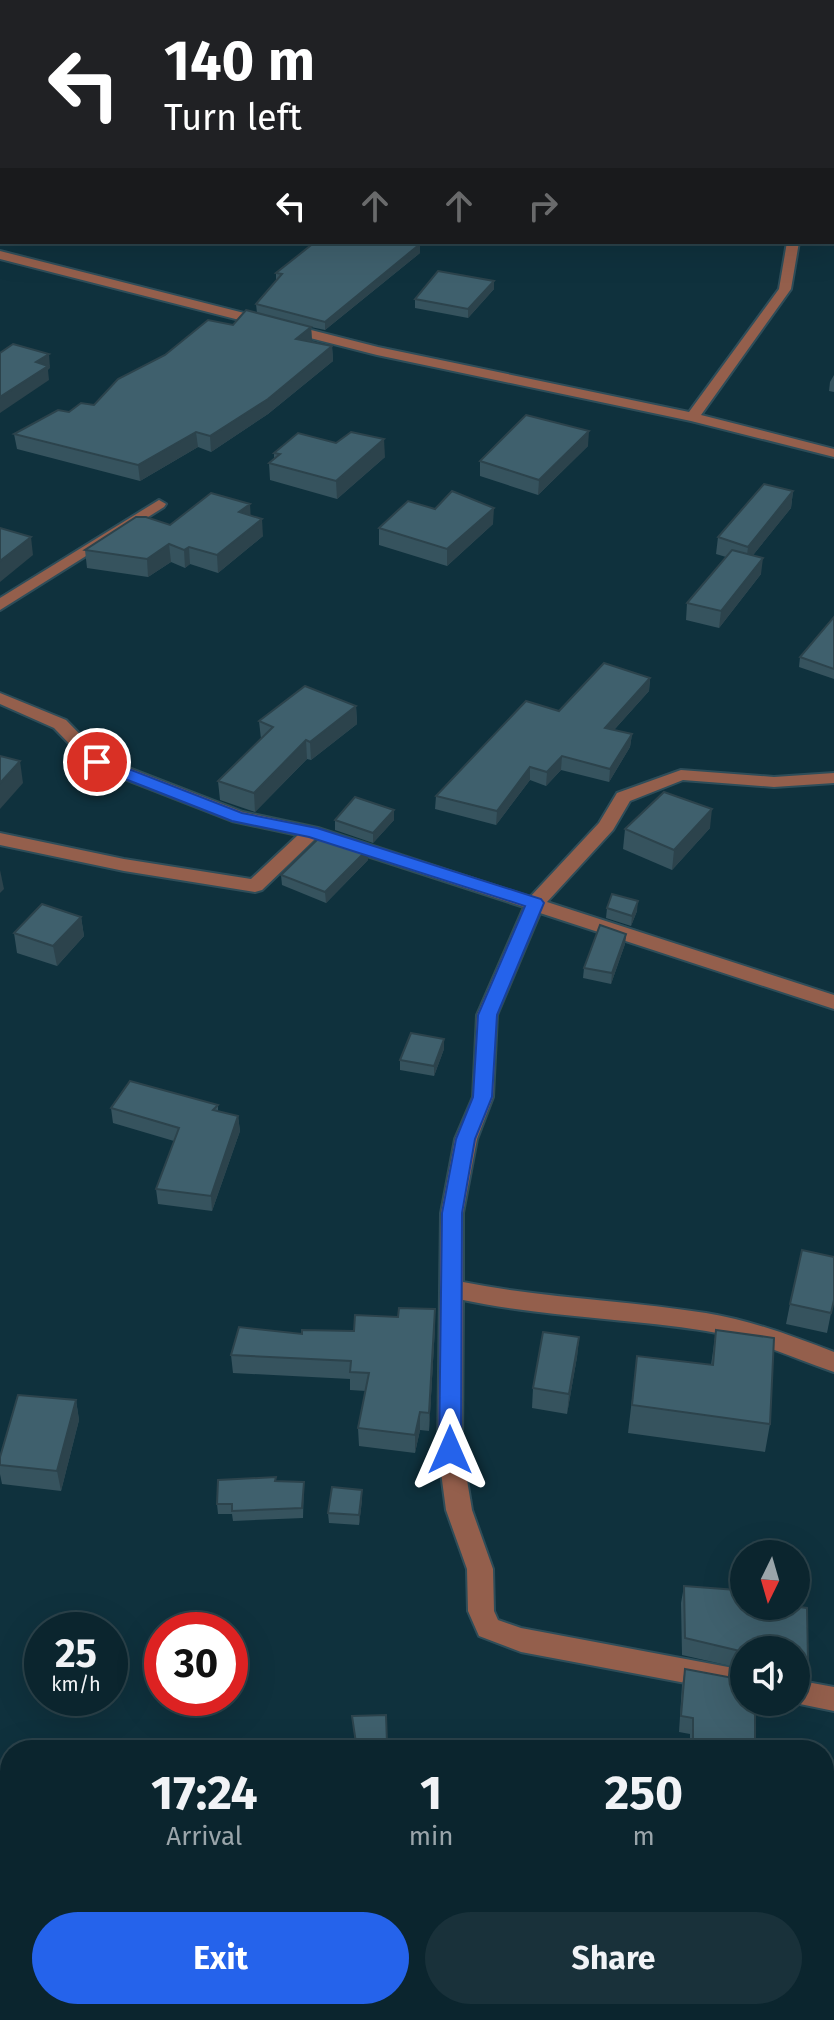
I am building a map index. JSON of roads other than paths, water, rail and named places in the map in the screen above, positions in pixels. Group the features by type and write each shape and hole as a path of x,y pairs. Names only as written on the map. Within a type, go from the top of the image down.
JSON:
{"street":[{"path":"692,417 785,289 793,244"},
{"path":"0,255 377,351 692,417 834,453"},
{"path":"0,605 159,504"},
{"path":"0,698 60,724 97,762 238,817 312,832 834,1002"},
{"path":"730,1679 521,1640 488,1628 481,1611 480,1569 459,1510 450,1450 452,1213 466,1139 483,1097 487,1015 535,903 607,826 623,797 681,775 774,782 834,778"},
{"path":"0,839 139,868 255,886 312,832"},
{"path":"451,1289 521,1303 706,1322 764,1335 834,1362"},
{"path":"810,1695 834,1699"}]}
